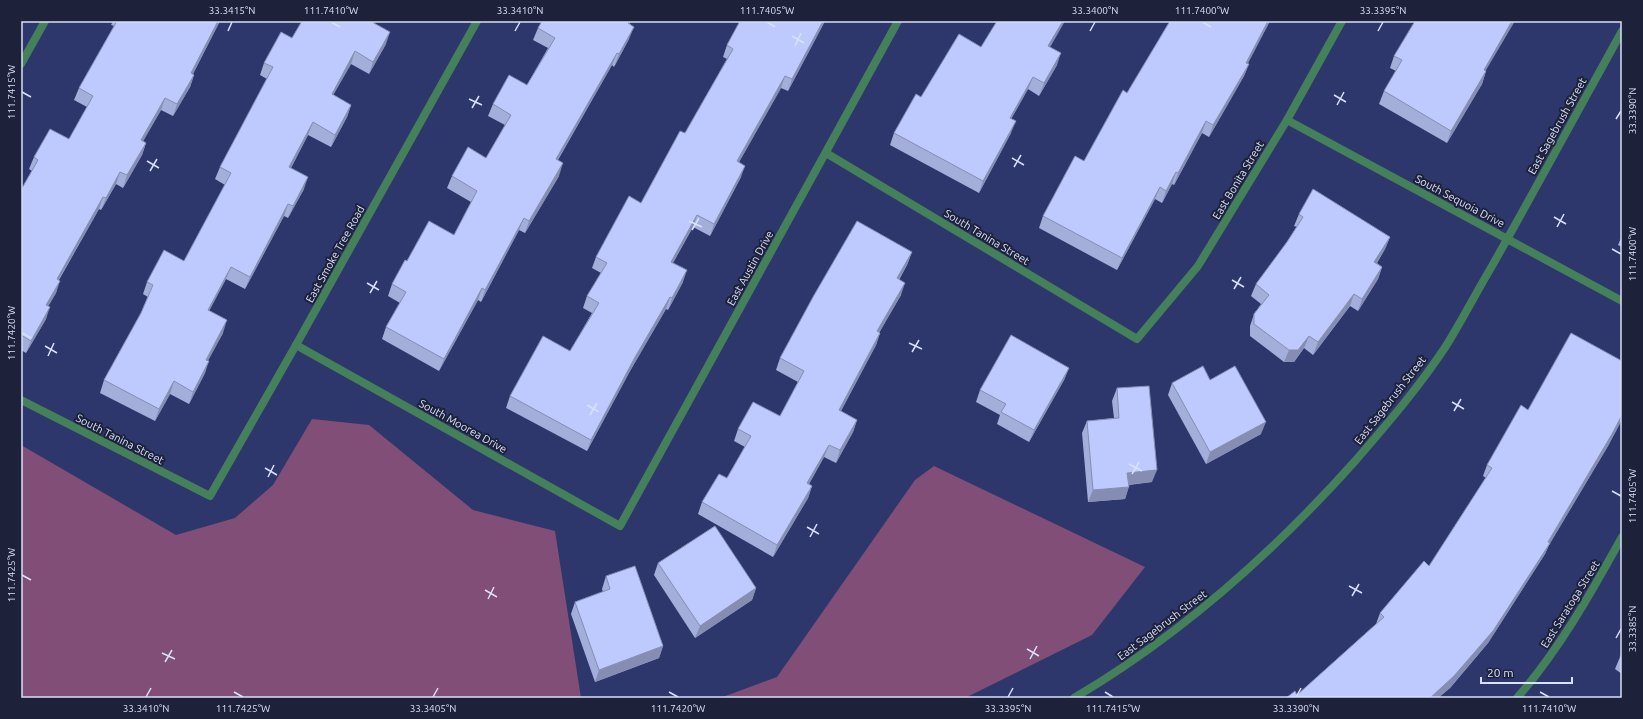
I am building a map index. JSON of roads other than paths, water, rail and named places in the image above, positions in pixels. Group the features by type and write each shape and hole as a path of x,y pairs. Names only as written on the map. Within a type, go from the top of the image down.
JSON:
{"street":[{"path":"21,64 45,21"},
{"name":"East Smoke Tree Road","path":"210,496 296,346 477,21"},
{"name":"East Austin Drive","path":"620,526 898,21"},
{"name":"East Bonita Street","path":"1137,339 1198,266 1287,120 1342,21"},
{"name":"East Sagebrush Street","path":"1074,698 1112,676 1172,634 1216,599 1279,542 1332,487 1387,424 1445,347 1507,239 1622,31"},
{"name":"South Sequoia Drive","path":"1287,120 1622,301"},
{"name":"South Tanina Street","path":"826,153 1137,339"},
{"name":"South Moorea Drive","path":"296,346 620,526"},
{"name":"South Tanina Street","path":"21,400 210,496"},
{"name":"East Saratoga Street","path":"1517,698 1538,674 1585,603 1622,537"}]}
